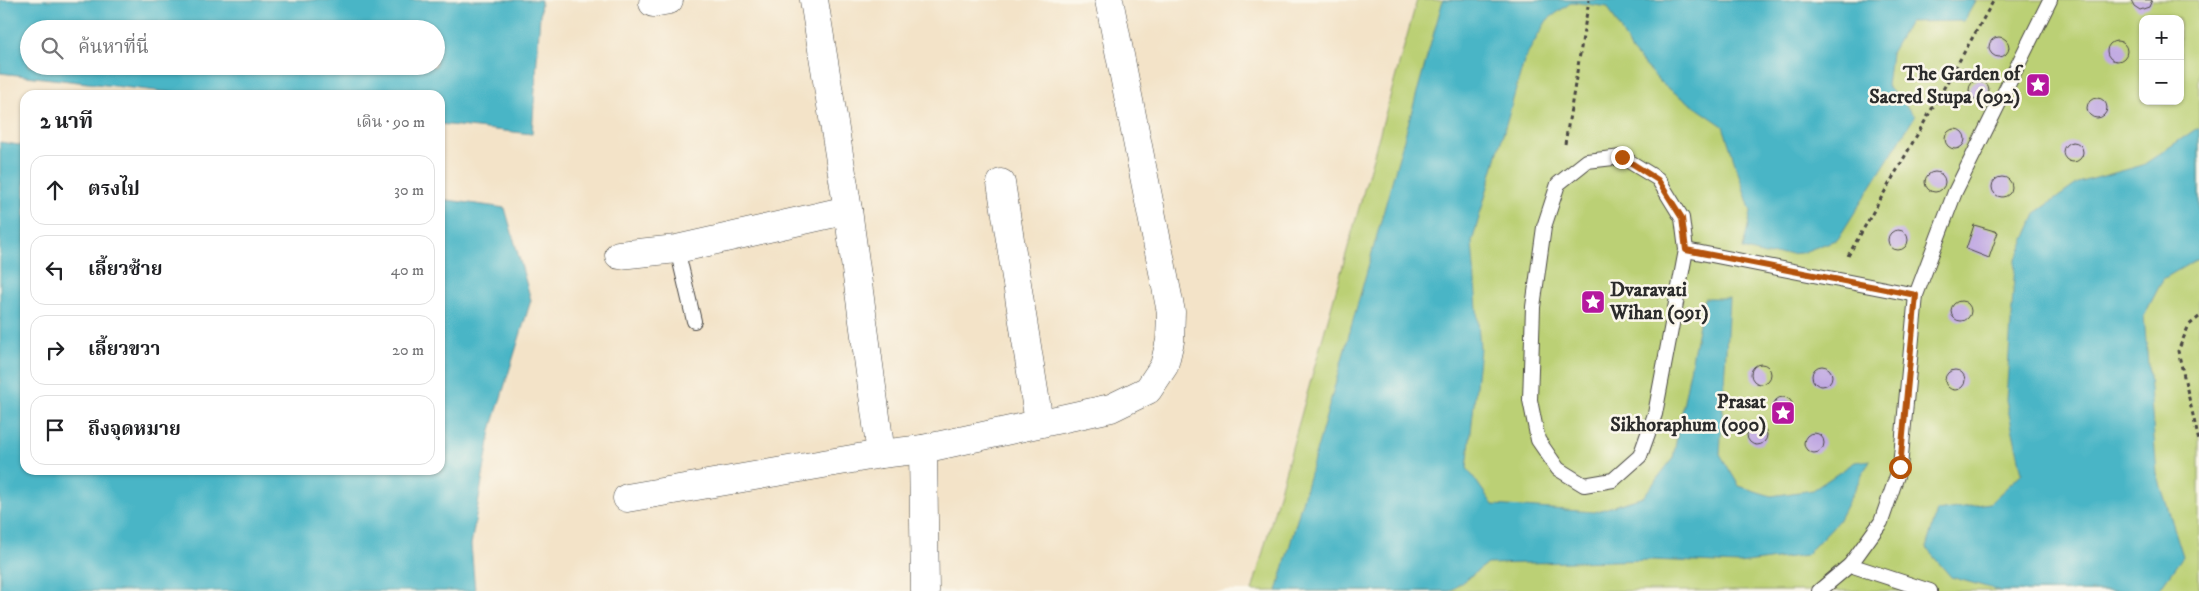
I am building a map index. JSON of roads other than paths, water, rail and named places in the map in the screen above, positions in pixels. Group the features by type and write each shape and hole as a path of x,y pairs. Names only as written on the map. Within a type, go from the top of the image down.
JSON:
{"street":[{"path":"814,0 848,210 881,454"},
{"path":"627,498 881,454 923,449 1111,408 1148,390 1164,366 1170,341 1171,312 1109,0"},
{"path":"1002,183 1040,422"},
{"path":"619,255 677,249 848,210"},
{"path":"923,449 926,591"}],"lane":[{"path":"1819,591 1850,565 1881,522 1900,467 1916,295 1955,192 2050,0"},
{"path":"1622,157 1658,180 1682,218 1686,250 1655,414 1640,456 1613,480 1584,485 1558,469 1538,440 1530,400 1534,298 1544,227 1558,184 1586,161 1622,157"},
{"path":"677,249 694,321"},
{"path":"1686,250 1916,295"},
{"path":"1850,565 1930,591"}],"water":[{"path":"0,0 541,0 532,134 445,125 445,90 148,90 0,73"},
{"path":"1443,0 1976,0 1964,21 1909,22 1891,53 1887,86 1915,116 1838,239 1801,253 1765,255 1743,249 1751,212 1723,126 1662,84 1632,51 1608,7 1572,2 1547,20 1525,58 1472,242 1480,349 1467,468 1493,505 1594,512 1643,497 1673,458 1704,298 1729,298 1720,454 1739,486 1771,496 1813,490 1855,462 1870,460 1838,521 1806,555 1739,564 1653,560 1487,564 1450,591 1277,591"},
{"path":"2199,127 2199,258 2163,279 2144,316 2157,474 2183,556 2158,591 2001,591 1951,577 1926,548 1937,511 1990,503 2022,473 2006,400 2015,262 2037,212 2078,183 2143,165"},
{"path":"0,142 20,145 20,475 445,475 445,200 505,208 531,300 491,430 471,545 475,591 0,591"}],"place":[{"name":"The Garden of Sacred Stupa (092)","path":"2038,85"},
{"name":"Dvaravati Wihan (091)","path":"1593,302"},
{"name":"Prasat Sikhoraphum (090)","path":"1783,413"}]}
